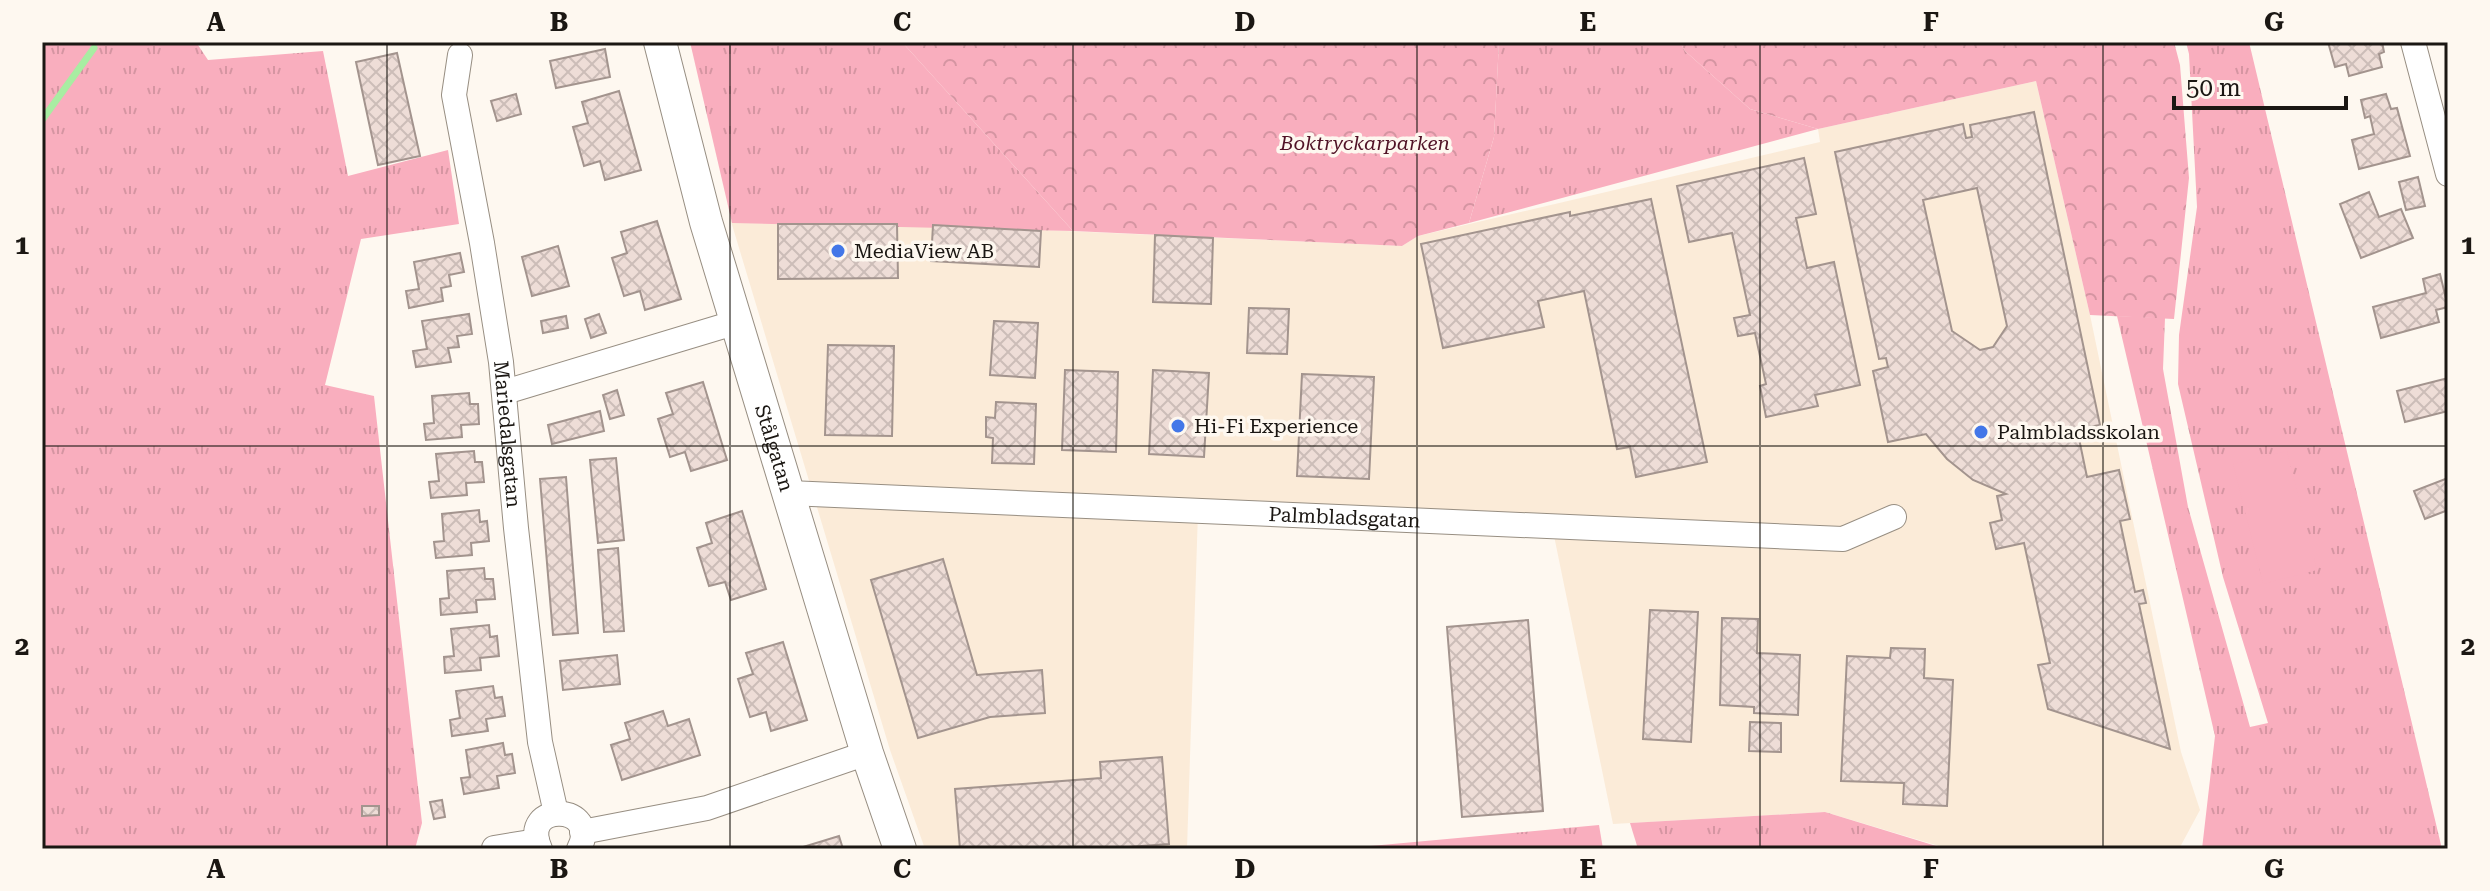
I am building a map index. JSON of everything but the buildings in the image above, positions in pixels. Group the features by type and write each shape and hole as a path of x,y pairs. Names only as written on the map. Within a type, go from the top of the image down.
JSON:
{"street":[{"name":"Stålgatan","path":"660,42 706,222 867,753 900,849"},
{"path":"2413,42 2448,174"},
{"name":"Mariedalsgatan","path":"460,55 454,95 482,243 505,392 516,528 540,742 556,813"},
{"path":"505,392 737,322"},
{"name":"Palmbladsgatan","path":"789,493 1843,539 1894,517"},
{"path":"494,848 538,845 538,826 549,815 556,813 572,816 578,821 580,840 707,808 867,753"}],"shaded area":[{"path":"2036,81 2090,315 2181,752 2200,810 2179,849 1949,849 1825,812 1613,824 1552,526 1198,512 1187,849 925,849 890,750 730,218 733,223 933,225 1402,246 1418,236 1820,142 1818,129"}],"green space":[{"path":"42,42 196,42 208,60 323,51 348,176 448,150 459,224 361,239 325,385 374,396 422,823 415,849 42,849"},
{"path":"690,42 902,42 1073,231 732,223"},
{"name":"Boktryckarparken","path":"902,42 1499,42 1494,137 1469,223 1418,236 1402,246 1073,231"},
{"path":"1499,42 1680,42 1685,51 1750,109 1818,129 1469,223 1494,137"},
{"path":"1680,42 2174,42 2180,65 2189,178 2174,319 2090,315 2036,81 1818,129 1750,109 1685,51"},
{"path":"2186,42 2249,42 2442,849 2202,849 2215,736 2117,316 2165,318 2163,369 2188,507 2250,727 2268,723 2223,577 2178,384 2179,335 2197,207"},
{"path":"2287,451 2317,570 2263,584 2233,464"},
{"path":"1825,812 1946,849 1638,849 1630,823"},
{"path":"1599,825 1603,849 1338,849"}],"waterway":[{"path":"42,120 94,48"}],"place":[{"name":"MediaView AB","path":"838,251"},
{"name":"Hi-Fi Experience","path":"1178,426"},
{"name":"Palmbladsskolan","path":"1981,432"}]}
